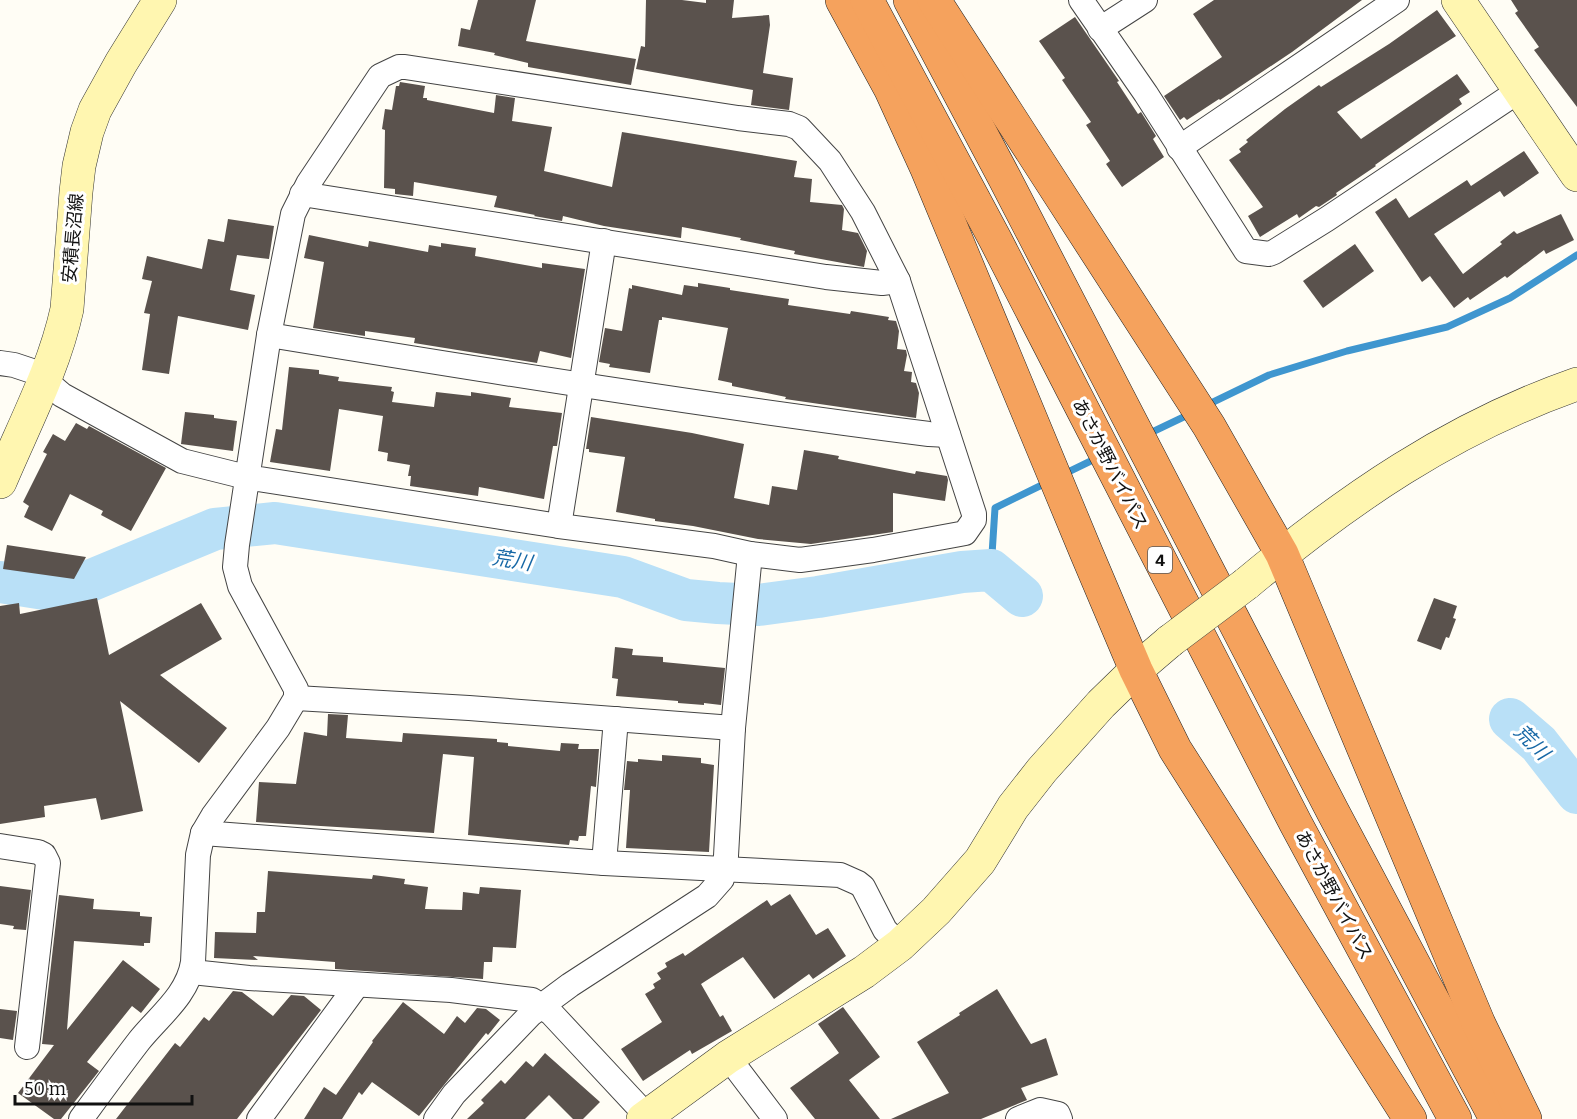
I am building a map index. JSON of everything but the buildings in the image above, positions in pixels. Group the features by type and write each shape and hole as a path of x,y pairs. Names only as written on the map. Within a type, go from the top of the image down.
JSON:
{"highway":[{"path":"842,0 890,88 927,169 1136,670 1175,749 1410,1119"},
{"name":"あさか野バイパス","path":"867,0 1000,249 1296,824 1455,1119"},
{"name":"あさか野バイパス","path":"910,0 1327,801 1496,1119"},
{"path":"934,0 1209,426 1282,554 1479,1024 1525,1119"}],"street":[{"name":"安積長沼線","path":"0,482 46,380 67,309 76,192 87,132 121,63 160,0"},
{"path":"1081,0 1246,251 1269,254 1326,219 1520,90"},
{"path":"1100,29 1145,0"},
{"path":"1179,148 1397,0"},
{"path":"1458,0 1575,167"},
{"path":"0,363 27,368 46,380 62,395 182,461 246,477 559,526 714,546 750,554 800,560 873,550 965,533 974,520 974,514 898,281 863,212 830,161 799,128 789,124 399,67 380,76 302,194 293,214 269,335 246,477 235,567 240,586 296,689 296,698 278,728 203,833 198,855 192,972 172,1003 141,1039 81,1119"},
{"path":"302,194 826,277 882,283 898,281"},
{"path":"559,526 604,241"},
{"path":"269,335 582,386 775,414 948,435"},
{"path":"192,972 451,990 532,1000 542,1005 645,1117 728,1057 864,972 900,945 936,911 980,861 1014,807 1041,770 1101,704 1170,641 1337,512 1412,462 1459,435 1518,406 1577,384"},
{"path":"436,1119 454,1094 542,1005 707,896 722,879 733,728 750,554"},
{"path":"296,698 469,708 733,728"},
{"path":"604,863 616,719"},
{"path":"203,833 604,863 840,875 852,879 863,887 885,930 900,945"},
{"path":"0,846 38,852 44,855 48,863 27,1047"},
{"path":"259,1119 357,985"},
{"path":"728,1057 775,1119"},
{"path":"1018,1119 1040,1110 1058,1114 1060,1119"}],"waterway":[{"path":"1207,405 1269,375 1347,351 1447,327 1510,298 1577,255"},
{"path":"1148,434 1192,413"},
{"path":"1064,474 1097,458"},
{"path":"991,570 995,508 1048,482"},
{"name":"荒川","path":"0,582 57,591 87,582 215,529 275,523 623,577 686,600 758,605 962,572 991,570 1022,596"},
{"name":"荒川","path":"1510,719 1539,744 1577,793"}]}
